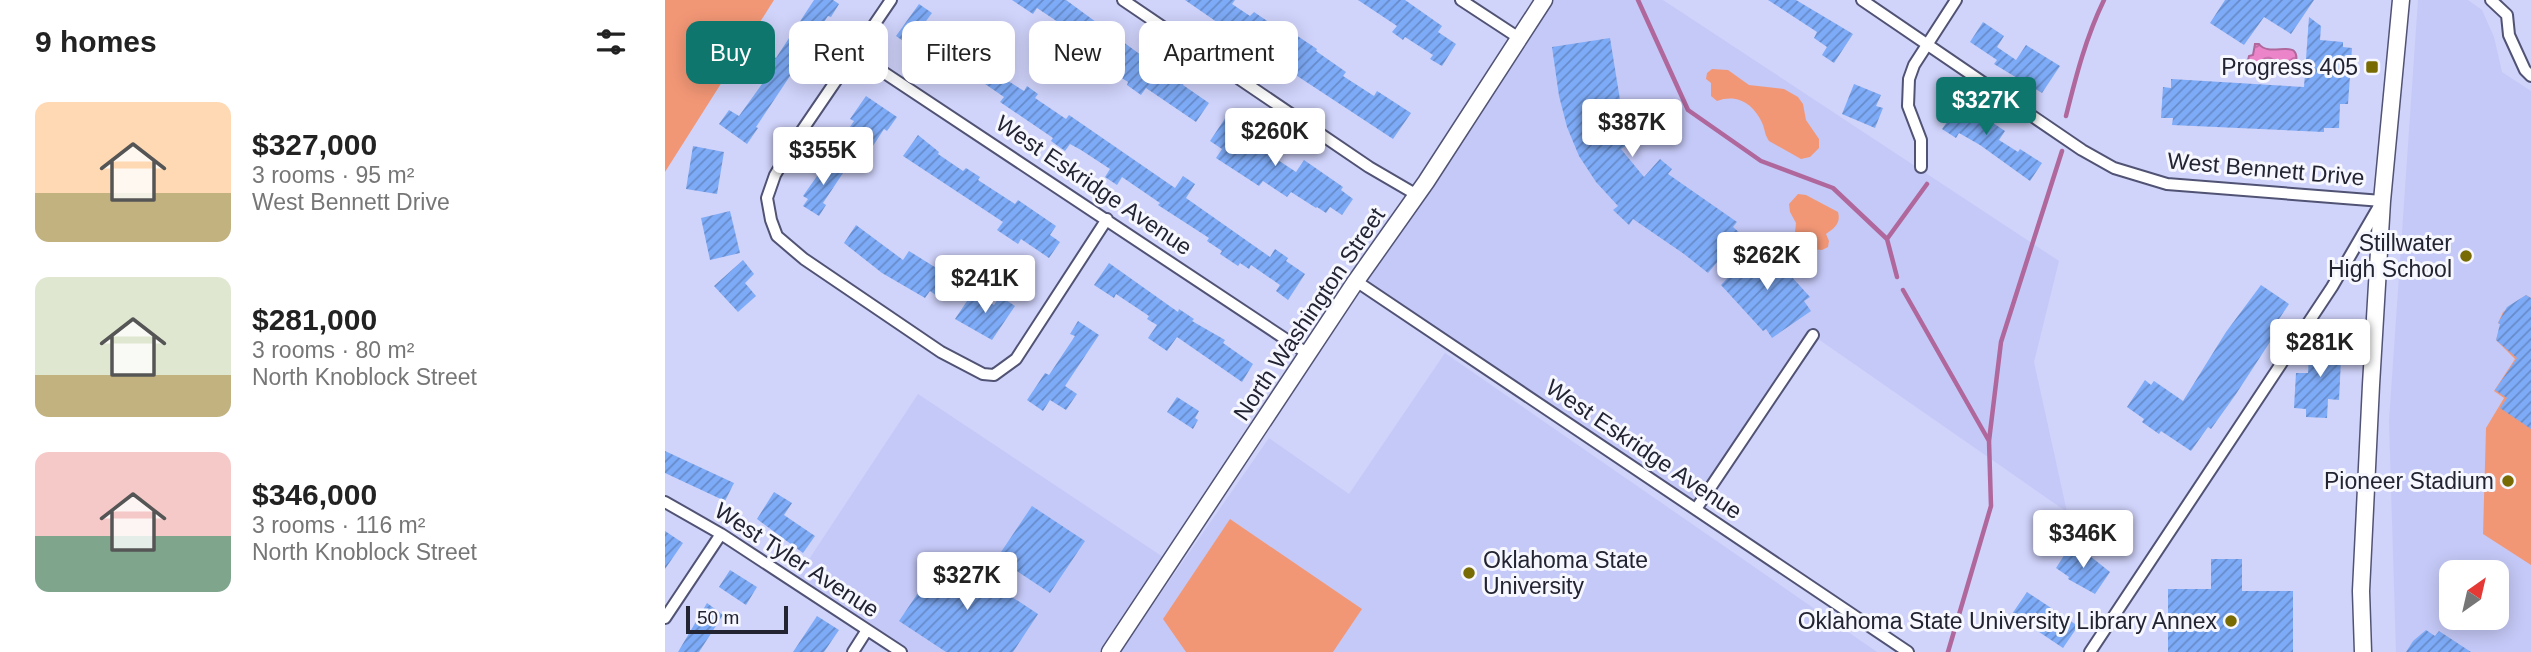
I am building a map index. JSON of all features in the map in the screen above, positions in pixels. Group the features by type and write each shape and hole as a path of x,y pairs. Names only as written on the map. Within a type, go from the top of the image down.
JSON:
{"main road":[{"name":"North Washington Street","path":"1110,652 1356,281 1417,195 1544,0"},
{"path":"2363,652 2361,591 2382,201 2401,0"}],"street":[{"path":"877,21 891,0"},
{"path":"1123,0 1369,167 1417,195"},
{"path":"1461,0 1519,38"},
{"name":"West Bennett Drive","path":"1862,0 2076,146 2114,168 2167,184 2382,201"},
{"path":"1921,167 1920,140 1908,106 1907,94 1913,65 1956,0"},
{"path":"2491,0 2507,15 2509,35 2525,70 2531,76"},
{"name":"West Eskridge Avenue","path":"888,75 1308,354"},
{"path":"835,84 775,175 767,198 777,236 804,259 941,352 983,374 994,375 1016,359 1107,219"},
{"path":"2089,652 2332,287 2382,201"},
{"name":"West Eskridge Avenue","path":"1356,281 1908,652"},
{"path":"1696,509 1813,335"},
{"name":"West Tyler Avenue","path":"667,504 721,534 901,652"},
{"path":"665,618 721,534"},
{"path":"853,652 867,630"}],"shaded area":[{"path":"665,0 774,0 761,21 686,21 686,84 721,84 665,172"},
{"path":"1547,0 1663,0 2059,261 2034,362 2067,512 1811,334 1696,508 1358,281"},
{"name":"Stillwater High School","path":"2418,0 2468,0 2482,10 2494,37 2502,72 2531,91 2531,652 2396,652 2389,421"},
{"path":"1712,69 1728,70 1749,85 1784,89 1798,97 1803,104 1806,120 1819,139 1819,148 1810,157 1801,159 1769,141 1760,118 1745,103 1732,99 1717,101 1711,96 1711,83 1706,79 1707,73"},
{"path":"1798,194 1806,195 1838,212 1837,225 1826,234 1828,247 1822,250 1800,248 1794,241 1796,223 1789,204"},
{"name":"Pioneer Stadium","path":"2526,295 2531,298 2531,565 2483,534 2486,428 2504,398 2494,391 2515,359 2496,340 2501,325 2498,323 2503,312"},
{"name":"Oklahoma State University","path":"1445,353 1877,652 1120,652 1269,438 1349,494"},
{"path":"918,394 1169,561 1109,652 907,652 796,579"},
{"path":"1230,519 1362,609 1333,652 1186,652 1163,619"}],"water":[{"path":"2255,44 2264,48 2291,50 2296,59 2294,71 2247,64 2249,56 2253,55"}],"building":[{"path":"814,0 833,0 839,4 831,17 828,16 825,21 800,21"},
{"path":"1012,0 1066,0 1095,21 1056,21 1037,8 1033,14"},
{"path":"1185,0 1235,0 1232,4 1250,16 1254,12 1267,21 1215,21"},
{"path":"1358,0 1405,0 1442,26 1438,32 1456,44 1442,66 1430,59 1433,55 1392,32 1397,26"},
{"path":"1768,0 1796,0 1853,34 1834,63 1822,55 1827,47 1814,38 1817,32"},
{"path":"2225,0 2314,0 2291,34 2264,17 2244,45 2210,23"},
{"path":"919,4 932,13 926,21 907,21"},
{"path":"2309,17 2321,26 2320,40 2343,42 2343,47 2352,48 2348,104 2340,104 2339,128 2324,128 2324,132 2172,125 2173,118 2161,118 2163,87 2171,88 2171,79 2304,87"},
{"path":"1983,22 2004,36 1997,47 2016,60 2026,45 2060,66 2042,93 1994,64 1997,60 1970,42"},
{"path":"902,28 902,40 896,36"},
{"path":"1298,36 1346,72 1343,76 1374,96 1377,91 1411,113 1393,139 1298,76"},
{"path":"789,38 789,78 747,144 719,124 729,110 739,116 762,84 775,84 776,58"},
{"path":"1610,38 1621,106 1637,139 1621,149 1644,177 1660,159 1672,169 1668,174 1737,222 1733,227 1741,234 1708,273 1633,219 1629,225 1613,210 1618,206 1596,182 1579,156 1567,127 1559,96 1552,47"},
{"path":"1125,43 1139,54 1139,84 1184,84 1209,103 1196,122 1146,88 1141,95 1127,85 1125,80"},
{"path":"985,84 1013,84 1024,91 1027,86 1038,94 1035,98 1066,119 1069,115 1175,188 1183,176 1195,184 1186,198 1270,257 1275,249 1288,258 1286,261 1305,274 1288,300 1276,291 1280,285 1251,265 1249,269 1240,263 1238,266 1220,254 1222,251 1207,241 1209,238 1158,205 1160,203 1122,177 1117,185 1105,177 1110,169 1070,144 1065,151 1051,141 1053,138 1000,102 1004,97"},
{"path":"1854,84 1881,95 1876,106 1883,108 1875,128 1842,114"},
{"path":"1951,95 2005,131 1999,140 2042,163 2030,181 1980,145 1959,133 1956,138 1942,129 1950,118 1940,111"},
{"path":"866,96 897,117 887,131 884,129 869,152 844,136 854,121 850,119"},
{"path":"1230,111 1262,132 1254,144 1296,172 1304,160 1343,187 1341,190 1353,199 1342,215 1330,207 1326,213 1291,192 1287,197 1263,181 1259,186 1216,158 1222,149 1210,141"},
{"path":"918,135 939,152 938,154 963,171 966,168 980,177 978,180 1015,204 1018,200 1056,226 1050,235 1060,242 1049,258 1021,239 1018,244 997,230 1003,222 903,156"},
{"path":"693,146 724,152 717,194 686,189"},
{"path":"829,159 845,170 823,203 826,205 819,216 803,206 808,199 803,196"},
{"path":"730,211 740,253 710,260 701,218"},
{"path":"856,225 903,260 909,251 954,279 941,299 930,291 925,298 882,273 844,243"},
{"path":"1761,243 1810,297 1804,301 1811,311 1772,338 1721,285"},
{"path":"743,260 754,274 745,283 756,296 738,312 714,286"},
{"path":"1109,263 1178,312 1179,309 1194,319 1192,321 1225,340 1223,343 1253,364 1242,382 1177,337 1167,351 1148,338 1157,325 1147,319 1149,316 1116,294 1114,298 1094,285"},
{"path":"2261,285 2289,304 2279,319 2283,322 2211,429 2208,427 2191,451 2142,422 2144,419 2127,407 2145,380 2151,385 2154,381 2183,401 2226,332"},
{"path":"973,292 994,305 1000,296 1015,306 992,340 955,319"},
{"path":"2526,295 2531,298 2531,429 2500,408 2507,398 2495,390 2517,358 2496,340 2500,324 2498,323 2507,307"},
{"path":"1078,321 1099,335 1065,386 1077,394 1066,410 1050,400 1043,411 1027,400 1045,373 1049,375 1075,336 1070,334"},
{"path":"2317,337 2342,339 2339,400 2328,399 2327,418 2306,417 2306,409 2294,408 2296,373 2308,373 2309,355 2316,355"},
{"path":"1177,397 1199,411 1193,429 1167,412"},
{"path":"665,451 734,483 725,501 665,473"},
{"path":"774,492 792,503 784,515 815,536 803,553 757,519"},
{"path":"1032,506 1085,541 1050,593 997,558"},
{"path":"665,531 683,543 665,569"},
{"path":"2070,546 2083,554 2085,552 2110,572 2095,594 2068,579 2069,577 2056,568"},
{"path":"945,553 1038,614 1013,652 946,652 899,621"},
{"name":"Oklahoma State University Library Annex","path":"2211,559 2242,559 2242,591 2293,591 2293,652 2168,652 2168,589 2211,589"},
{"path":"730,570 757,587 746,605 719,587"},
{"path":"2027,592 2078,626 2063,648 2012,614"},
{"path":"707,603 723,615 699,652 678,652"},
{"path":"817,616 839,630 824,652 793,652"},
{"path":"2426,630 2435,636 2439,631 2471,652 2406,652 2413,641"}],"waterway":[{"path":"1638,0 1688,110 1761,161 1833,188 1887,239"},
{"path":"2066,116 2087,42 2104,0"},
{"path":"1948,652 1991,506 1989,441 2001,342 2062,151"},
{"path":"1897,277 1887,239 1927,184"},
{"path":"1903,290 1989,441"}],"place":[{"name":"Progress 405","path":"2372,67"},
{"name":"Stillwater High School","path":"2466,256"},
{"name":"Pioneer Stadium","path":"2508,481"},
{"name":"Oklahoma State University","path":"1469,573"},
{"name":"Oklahoma State University Library Annex","path":"2231,621"}]}
